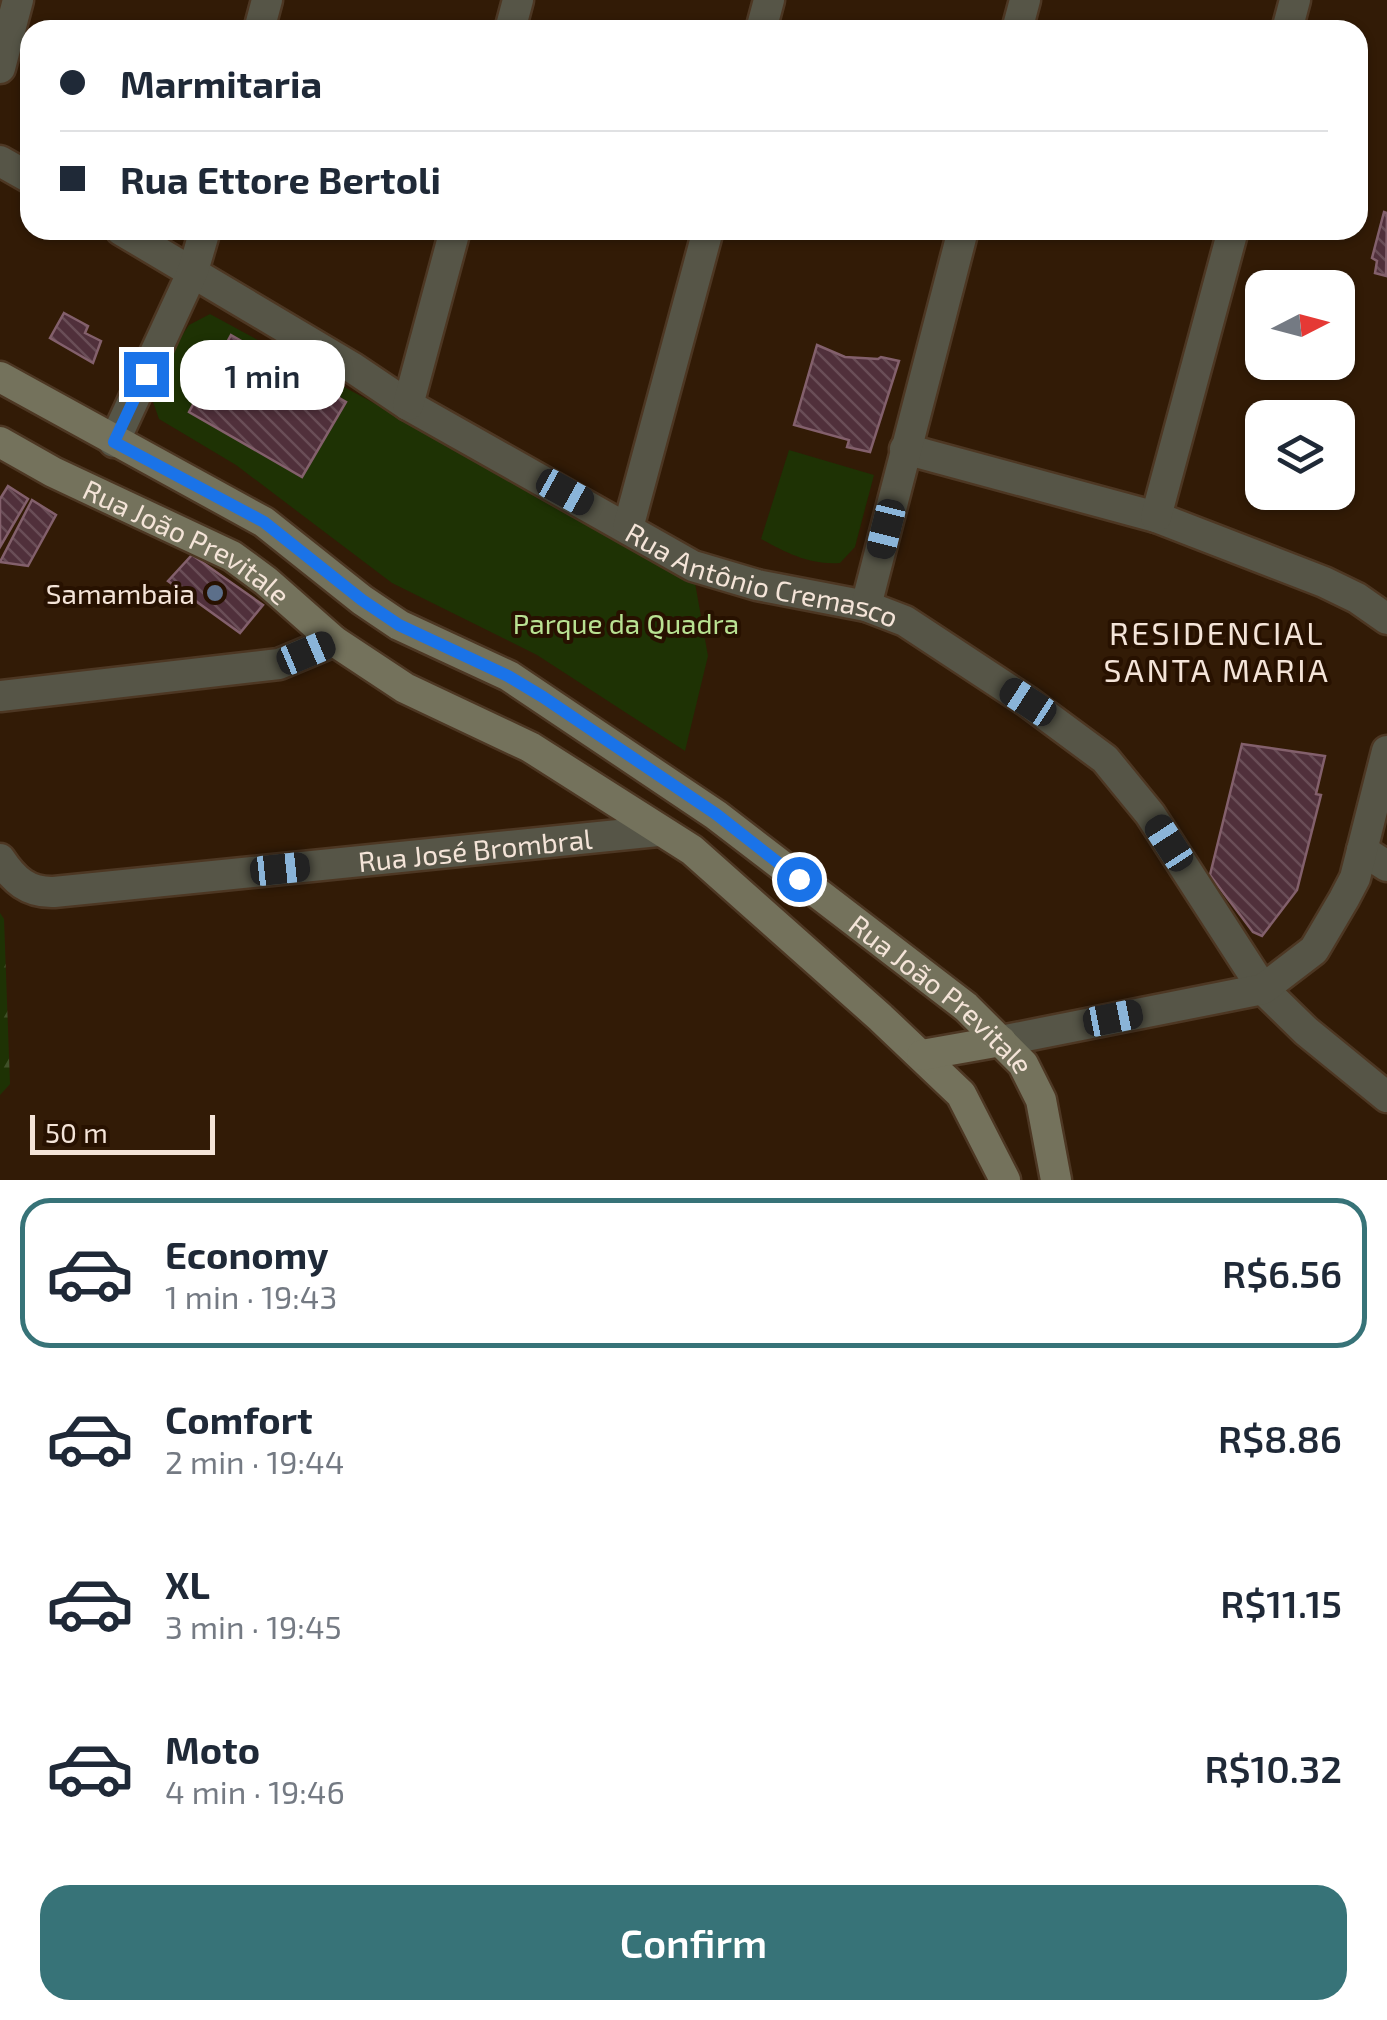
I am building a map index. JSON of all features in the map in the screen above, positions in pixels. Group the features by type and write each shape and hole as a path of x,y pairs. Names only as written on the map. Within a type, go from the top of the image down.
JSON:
{"main road":[{"name":"Rua João Previtale","path":"0,377 264,522 399,625 508,676 716,814 966,1007 1023,1064 1040,1100 1056,1180"},
{"name":"Rua João Previtale","path":"0,442 53,472 232,556 334,641 405,688 530,747 692,850 961,1094 1005,1180"},
{"path":"922,1055 1001,1041"}],"street":[{"path":"0,68 18,0"},
{"name":"Rua Antônio Cremasco","path":"139,240 408,405 693,566 757,584 866,606 904,621 1028,702 1105,759 1150,814 1263,988 1306,1031 1387,1097"},
{"path":"114,442 193,271 202,240"},
{"path":"408,405 453,240"},
{"path":"628,528 705,240"},
{"path":"866,606 960,240"},
{"path":"1156,516 1230,240"},
{"path":"905,449 1156,516 1324,582 1387,620"},
{"path":"0,696 279,664 334,641"},
{"path":"1001,1041 1263,988 1314,950 1354,878 1375,858 1387,752"},
{"name":"Rua José Brombral","path":"0,860 24,887 54,892 658,831"}],"green space":[{"name":"Parque da Quadra","path":"210,314 694,577 708,656 685,751 537,655 392,583 236,465 159,419 153,402 155,376 189,325"},
{"path":"789,450 874,475 855,547 840,563 808,560 761,539"},
{"path":"0,913 4,919 10,1084 0,1095"}],"building":[{"path":"1384,212 1386,276 1375,273 1377,261 1372,258"},
{"path":"64,313 88,326 85,333 101,341 93,363 50,338"},
{"path":"231,335 346,402 302,477 189,412"},
{"path":"817,345 845,357 899,361 870,452 847,447 849,440 794,425"},
{"path":"8,486 28,499 0,547 0,499"},
{"path":"32,500 56,515 28,566 0,562"},
{"name":"Samambaia","path":"192,555 263,605 240,633 168,581"},
{"path":"1242,744 1325,756 1316,794 1321,795 1297,890 1262,936 1253,932 1210,875"}],"place":[{"name":"Samambaia","path":"215,593"}],"district":[{"name":"RESIDENCIAL SANTA MARIA","path":"1217,650"}],"route":[{"path":"146,374 114,442 264,522 399,625 438,645 451,647 543,697 716,814 799,879"}]}
